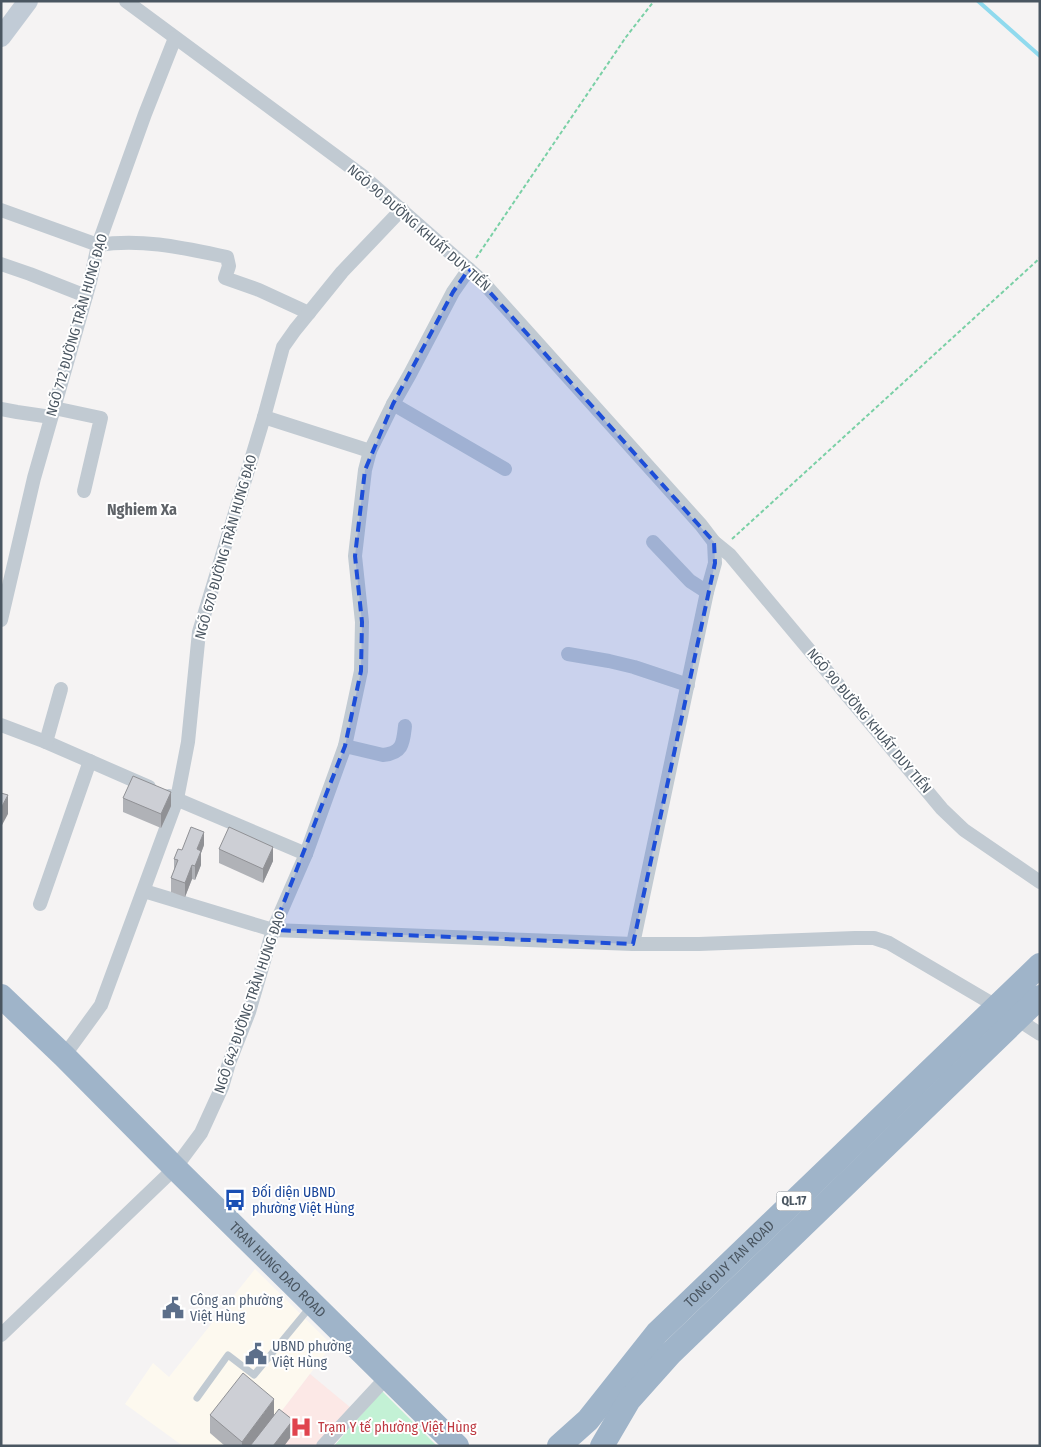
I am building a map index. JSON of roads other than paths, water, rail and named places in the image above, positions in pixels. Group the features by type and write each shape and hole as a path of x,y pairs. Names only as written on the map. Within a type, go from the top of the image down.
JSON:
{"highway":[{"name":"TONG DUY TAN ROAD","path":"559,1446 588,1420 657,1333 1040,965"},
{"name":"TRAN HUNG DAO ROAD","path":"1,996 64,1056 387,1377 456,1442"},
{"name":"TONG DUY TAN ROAD","path":"602,1446 628,1400 671,1353 1040,997"},
{"path":"841,1156 858,1173"}],"main road":[{"path":"1,37 28,1"}],"street":[{"name":"NGÕ 90 ĐƯỜNG KHUẤT DUY TIẾN","path":"126,1 364,177 480,278 718,545 730,555 942,809 964,830 1040,882"},
{"name":"NGÕ 712 ĐƯỜNG TRẦN HƯNG ĐẠO","path":"1,620 4,597 34,478 86,296 98,245 145,114 175,38"},
{"path":"1,210 98,245 110,243 155,243 227,257 229,266 225,278 259,290 309,313"},
{"name":"NGÕ 670 ĐƯỜNG TRẦN HƯNG ĐẠO","path":"64,1056 101,1005 177,799 188,742 199,632 264,417 283,347 342,272 402,210"},
{"path":"1,264 86,296"},
{"name":"NGÕ 642 ĐƯỜNG TRẦN HƯNG ĐẠO","path":"1,1335 175,1168 201,1133 222,1087 229,1063 249,1012 273,930 306,854 345,746 361,671 362,622 355,556 365,470 370,451 392,404 453,292 469,269"},
{"path":"392,404 505,469"},
{"path":"1,409 17,412 52,412 101,418 84,491"},
{"path":"264,417 370,451"},
{"path":"654,542 690,581 708,592"},
{"path":"633,944 718,545"},
{"path":"568,654 634,667 688,685"},
{"path":"46,742 61,689"},
{"path":"1,725 46,742 306,854"},
{"path":"345,746 383,755 389,754 399,750 402,745 405,726"},
{"path":"40,904 90,761"},
{"path":"144,891 273,930 633,944 699,944 874,938 889,943 996,1006"},
{"path":"1017,1019 1040,1034"},
{"path":"323,1446 387,1377"}],"lane":[{"path":"197,1398 228,1355 254,1375 313,1304"}],"waterway":[{"path":"978,1 1040,56"}],"place":[{"name":"Đối diện UBND phường Việt Hùng","path":"235,1200"},
{"name":"Công an phường Việt Hùng","path":"173,1308"},
{"name":"UBND phường Việt Hùng","path":"256,1354"},
{"name":"Trạm Y tế phường Việt Hùng","path":"301,1427"}],"district":[{"name":"Nghiem Xa","path":"142,509"}]}
